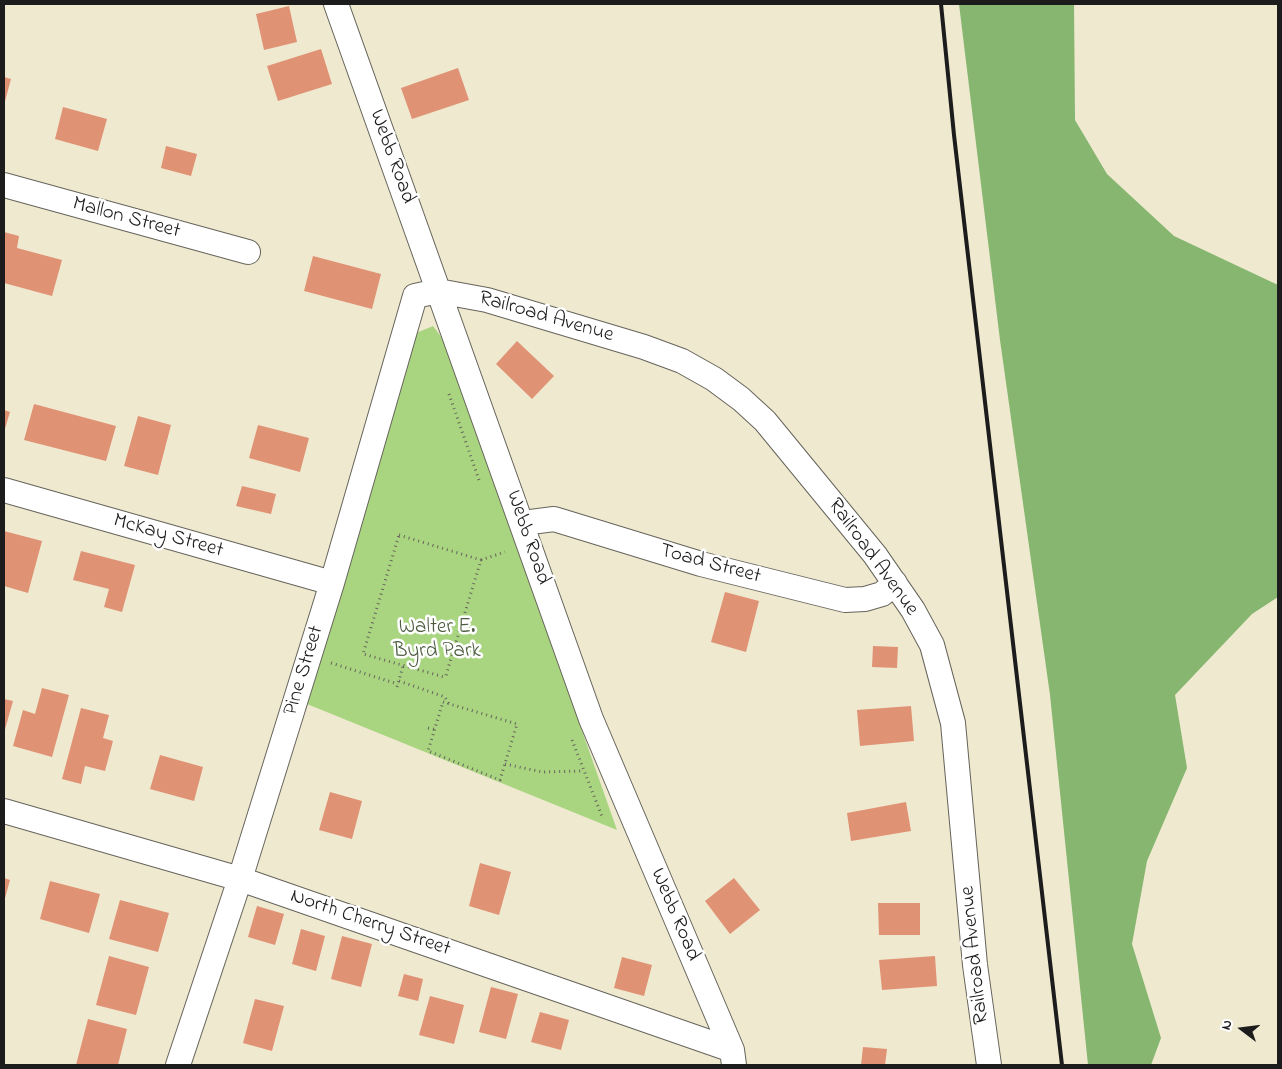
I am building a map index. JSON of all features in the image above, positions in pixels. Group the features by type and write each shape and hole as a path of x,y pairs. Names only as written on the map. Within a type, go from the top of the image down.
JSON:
{"street":[{"name":"Webb Road","path":"336,4 523,523 591,720 733,1058"},
{"name":"Mallon Street","path":"4,185 248,252"},
{"name":"Railroad Avenue","path":"438,291 487,300 644,347 682,361 714,379 741,399 765,421 875,555 895,583 914,610 932,645 953,723 975,966 989,1065"},
{"name":"Pine Street","path":"178,1065 240,879 332,584 415,296 438,291"},
{"name":"McKay Street","path":"4,490 332,584"},
{"name":"Toad Street","path":"523,523 554,519 701,564 845,600 865,599 882,594 895,583"},
{"name":"North Cherry Street","path":"4,811 240,879 733,1058"}],"path":[{"path":"481,560 444,677 363,654 399,535 481,560 505,552"},
{"path":"332,653 330,663 445,697 448,704"},
{"path":"398,684 404,665"},
{"path":"443,702 517,724 500,780 428,751 436,730 443,702"},
{"path":"428,728 436,730"},
{"path":"505,764 542,772 584,771"}],"green space":[{"path":"959,4 1074,4 1075,120 1107,174 1174,236 1278,285 1278,597 1252,614 1175,695 1187,768 1147,861 1132,944 1161,1038 1151,1065 1088,1065 1050,695 1000,340"},
{"name":"Walter E. Byrd Park","path":"433,326 445,342 617,830 307,704 416,333"}],"building":[{"path":"289,6 297,42 264,50 256,14"},
{"path":"321,49 332,84 278,101 267,66"},
{"path":"458,68 469,100 412,119 401,88"},
{"path":"4,77 11,79 4,105"},
{"path":"63,107 107,119 98,151 55,139"},
{"path":"166,146 197,154 191,176 161,168"},
{"path":"4,232 19,236 17,248 62,260 52,296 4,283"},
{"path":"313,256 381,274 372,309 304,291"},
{"path":"517,341 554,376 532,399 496,364"},
{"path":"34,404 116,426 106,461 24,440"},
{"path":"4,410 10,412 4,432"},
{"path":"138,416 171,425 158,475 124,466"},
{"path":"258,425 309,438 300,472 249,458"},
{"path":"242,486 276,494 271,514 236,506"},
{"path":"4,531 42,541 28,593 4,586"},
{"path":"81,551 135,565 122,612 104,607 109,589 73,580"},
{"path":"725,592 759,601 746,652 711,642"},
{"path":"873,646 898,647 897,668 872,667"},
{"path":"42,688 69,695 52,757 13,746 23,710 35,714"},
{"path":"4,699 13,701 4,733"},
{"path":"911,706 914,741 860,746 857,710"},
{"path":"81,708 109,715 103,738 113,741 105,771 85,766 81,784 62,779"},
{"path":"160,755 203,767 194,801 150,789"},
{"path":"330,792 362,801 352,839 319,830"},
{"path":"906,802 911,831 851,841 847,813"},
{"path":"480,863 511,872 499,915 469,906"},
{"path":"4,878 10,880 4,902"},
{"path":"734,878 760,910 730,934 705,901"},
{"path":"50,881 100,894 89,933 40,919"},
{"path":"120,900 169,913 158,952 109,939"},
{"path":"878,903 920,903 920,935 879,935"},
{"path":"257,906 284,914 275,945 248,937"},
{"path":"301,929 325,936 316,971 292,964"},
{"path":"342,936 372,944 361,987 331,979"},
{"path":"109,956 149,967 136,1015 96,1005"},
{"path":"935,956 937,986 882,990 879,960"},
{"path":"622,957 652,965 644,996 614,988"},
{"path":"404,974 423,979 418,1001 398,996"},
{"path":"491,987 518,994 506,1039 479,1032"},
{"path":"430,996 464,1005 454,1044 419,1035"},
{"path":"255,999 284,1006 272,1051 243,1043"},
{"path":"540,1012 569,1020 561,1050 531,1042"},
{"path":"88,1019 127,1029 118,1065 76,1065"},
{"path":"863,1047 887,1049 885,1065 861,1065"}],"railway":[{"path":"941,4 954,135 1062,1065"}]}
